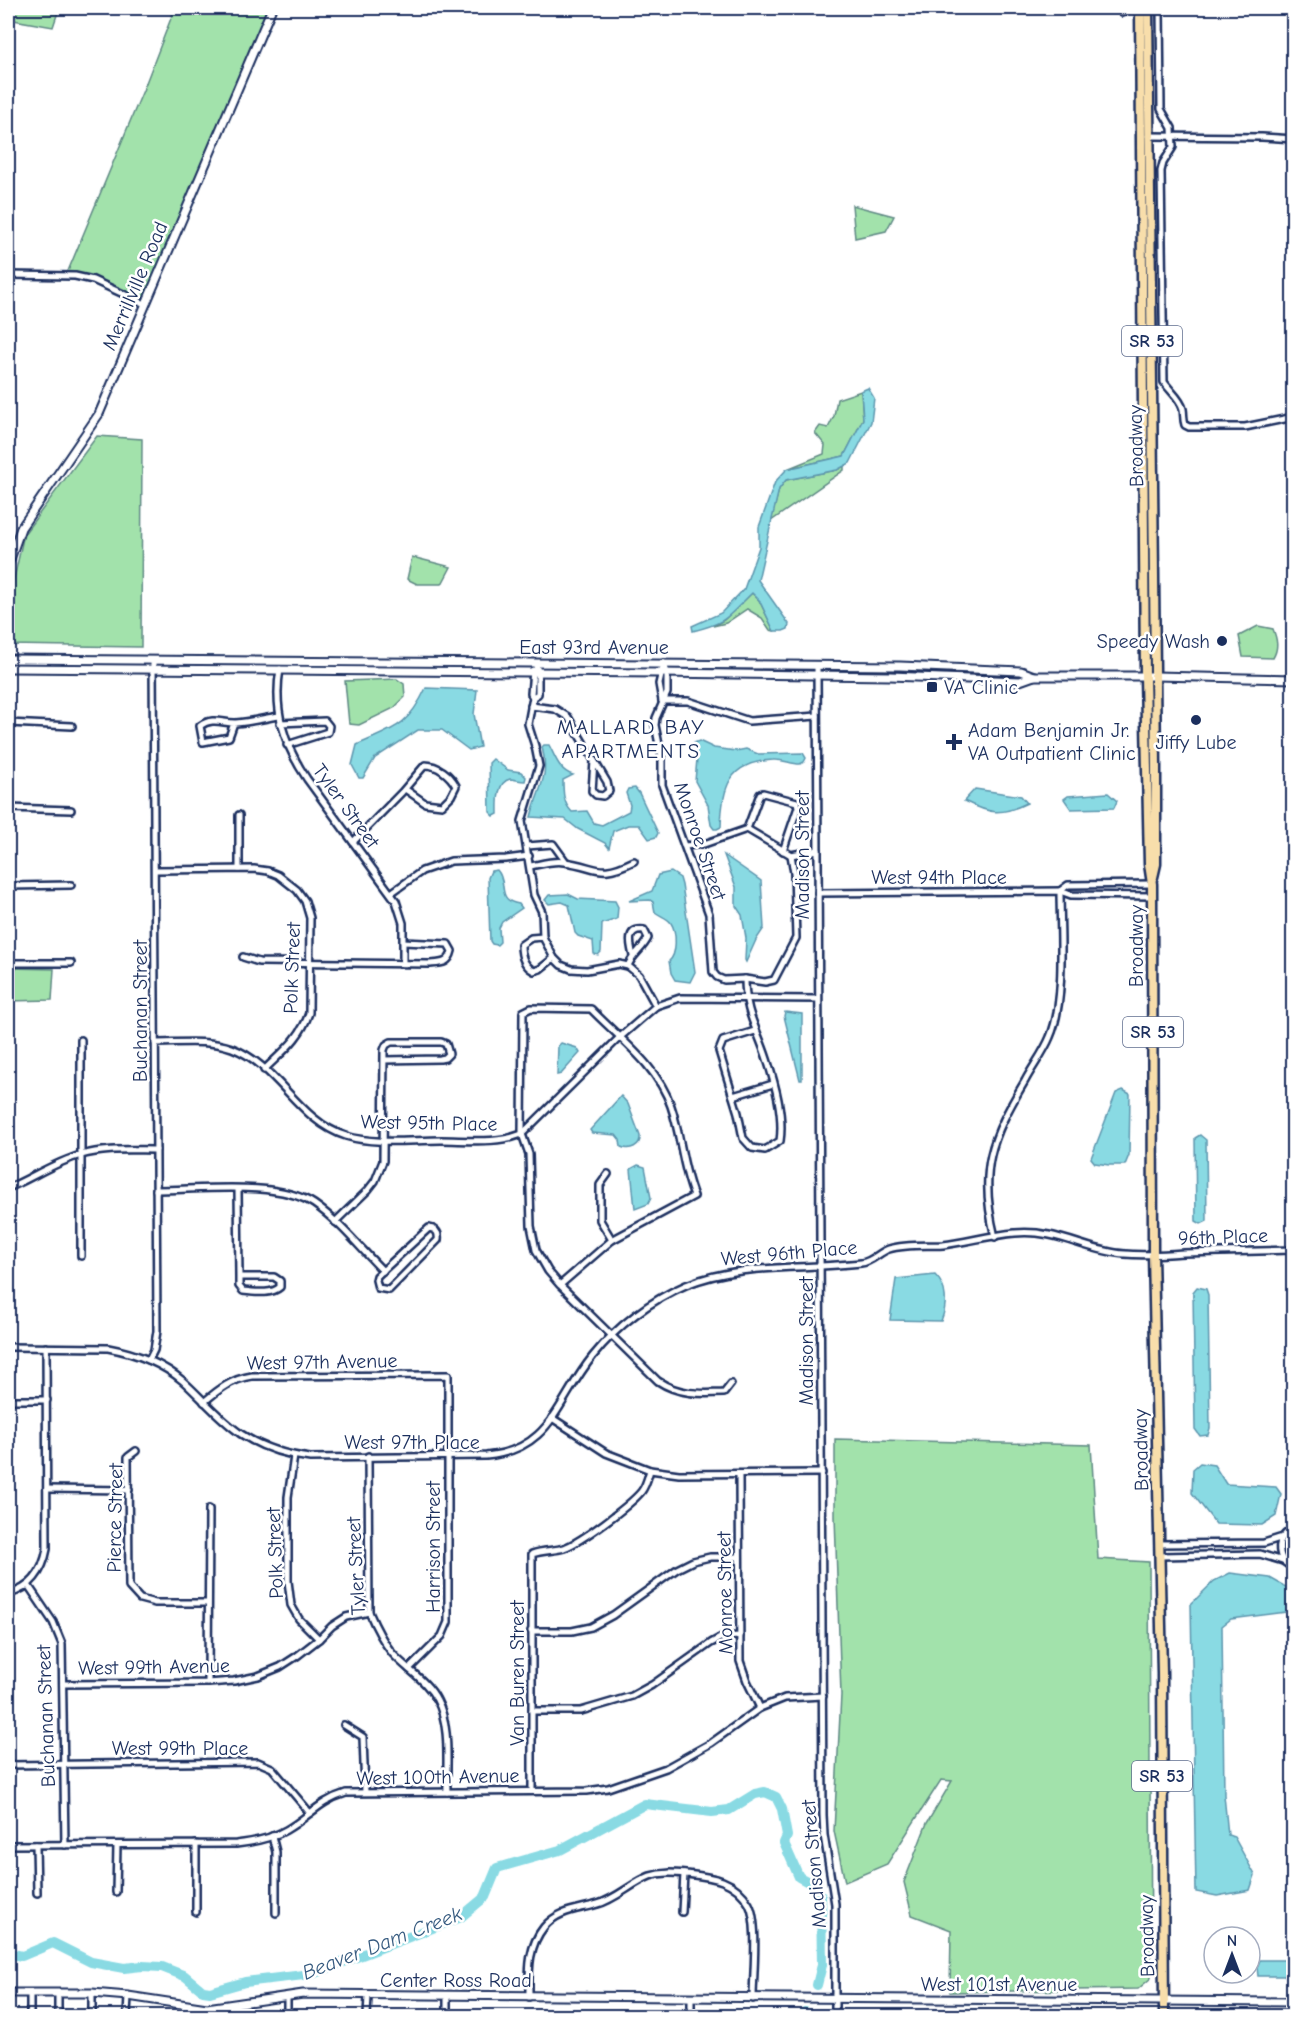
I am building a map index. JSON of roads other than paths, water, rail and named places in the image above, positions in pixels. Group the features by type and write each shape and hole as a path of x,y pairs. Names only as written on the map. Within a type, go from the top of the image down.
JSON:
{"main road":[{"name":"Broadway","path":"1140,8 1145,136 1155,676 1155,864 1152,884 1153,1254 1160,1544 1164,2016"},
{"name":"Broadway","path":"1148,8 1145,136 1144,676 1149,864 1152,884"}],"street":[{"name":"Merrillville Road","path":"8,566 21,528 99,414 272,8"},
{"path":"1160,8 1161,109 1170,121 1173,136 1172,152 1166,158 1161,171 1164,382 1180,402 1183,409 1183,420 1189,427 1245,427 1293,417"},
{"path":"1145,136 1293,139"},
{"path":"8,275 75,276 93,280 145,304"},
{"path":"8,659 153,664"},
{"name":"East 93rd Avenue","path":"153,664 282,661 900,666 1021,671 1034,676"},
{"name":"Tyler Street","path":"282,661 278,681 279,716 287,745 300,769 391,893 400,912 403,963"},
{"path":"536,663 528,724 539,766 522,821 534,895 542,912 543,937 554,958 561,965 571,969 587,970 619,964 628,966 639,975 656,1006"},
{"name":"Monroe Street","path":"664,663 658,684 662,701 655,725 662,759 662,785 709,914 713,972 724,980 745,979"},
{"path":"8,668 153,664"},
{"name":"East 93rd Avenue","path":"153,664 280,670 818,675 1020,681 1034,676 1293,679"},
{"name":"Buchanan Street","path":"149,1359 154,1350 157,1331 153,664"},
{"name":"Madison Street","path":"817,665 824,1835 835,1904 835,2016"},
{"path":"662,701 688,701 749,721 818,716"},
{"path":"531,705 555,709 568,717 609,786 608,792 603,796 596,795 592,791 594,761"},
{"path":"234,723 229,737 203,741 200,726 204,723 222,720 234,723 279,716"},
{"path":"280,723 325,721 329,726 328,732 287,745"},
{"path":"8,723 72,726"},
{"path":"353,842 425,765 432,765 445,773 456,786 451,796 442,805 425,803 405,789"},
{"path":"747,829 760,794 797,802 798,807 783,850"},
{"path":"8,808 71,810"},
{"path":"154,870 239,869 239,815"},
{"path":"685,846 704,844 747,829 791,855 818,850"},
{"path":"527,846 553,844 566,862"},
{"path":"755,1031 723,1041 719,1051 743,1138 753,1148 765,1150 780,1141 782,1128 767,1058 755,1031 745,999 745,979 765,982 774,980 796,938 794,873 791,855"},
{"path":"391,893 422,872 451,861 529,856"},
{"path":"531,866 566,862 601,872 621,868 634,861"},
{"name":"Polk Street","path":"239,869 268,871 287,881 305,901 310,918 309,1007 305,1026 298,1037 264,1070"},
{"name":"West 94th Place","path":"1059,891 1068,885 1152,884"},
{"path":"8,886 71,885"},
{"path":"995,1237 987,1207 988,1162 999,1126 1050,1037 1056,1018 1059,992 1059,891"},
{"name":"West 94th Place","path":"818,893 1059,891 1071,895 1152,896"},
{"path":"628,966 633,956 646,943 648,938 644,930 632,931 630,936 633,956"},
{"path":"543,937 525,940 521,945 523,959 528,968 534,971 554,958"},
{"path":"243,957 259,962 442,963 450,958 452,951 448,944 441,942 403,942"},
{"path":"8,963 71,963"},
{"name":"West 95th Place","path":"155,1043 219,1044 242,1052 319,1123 346,1136 384,1140 500,1140 522,1134 619,1038 656,1006 680,998 818,999"},
{"path":"560,1285 612,1239 694,1196 687,1180 680,1139 670,1104 658,1078 644,1060 591,1010 531,1008 524,1012 522,1134 529,1154 532,1238 536,1250 548,1271 560,1285 658,1381 669,1388 688,1394 724,1393 731,1384"},
{"path":"81,1040 81,1256"},
{"path":"335,1222 375,1181 383,1161 384,1050 386,1045 391,1042 441,1042 446,1044 448,1049 448,1054 440,1059 384,1060"},
{"path":"733,1096 773,1084"},
{"path":"8,1188 51,1166 80,1155 105,1150 156,1150"},
{"path":"608,1174 600,1185 600,1220 612,1239"},
{"path":"238,1189 239,1287 243,1291 273,1292 280,1287 280,1281 274,1277 239,1277"},
{"path":"156,1190 238,1189 292,1193 315,1205 335,1222 383,1271"},
{"path":"425,1229 435,1229 438,1232 438,1240 389,1290 378,1288 376,1280 383,1271 425,1229"},
{"name":"West 96th Place","path":"552,1418 565,1401 579,1375 612,1336 659,1298 712,1276 758,1268 820,1267 865,1263 888,1249 944,1245 1014,1233 1039,1232 1062,1236 1095,1249 1126,1255 1153,1254"},
{"name":"96th Place","path":"1153,1254 1293,1250"},
{"name":"West 97th Place","path":"8,1347 108,1348 149,1359 182,1380 242,1434 263,1446 294,1456 310,1458 502,1455 520,1449 537,1436 552,1418"},
{"path":"8,1593 28,1585 40,1571 45,1559 46,1347"},
{"name":"West 97th Avenue","path":"204,1402 228,1383 252,1376 448,1375"},
{"name":"Harrison Street","path":"409,1669 442,1636 448,1622 448,1375"},
{"path":"8,1400 47,1400"},
{"path":"552,1418 606,1453 624,1462 650,1470 679,1474 822,1473"},
{"name":"Pierce Street","path":"136,1451 128,1457 129,1587 140,1599 155,1603 207,1602"},
{"name":"Polk Street","path":"294,1456 288,1497 288,1581 291,1605 299,1619 319,1639"},
{"name":"Tyler Street","path":"368,1456 369,1612 375,1628 393,1654 432,1690 439,1702 445,1723 447,1792"},
{"name":"Van Buren Street","path":"532,1791 532,1554 542,1550 565,1548 581,1538 636,1497 642,1490 650,1470"},
{"name":"Monroe Street","path":"739,1474 740,1661 760,1708"},
{"path":"47,1490 129,1490"},
{"path":"207,1683 208,1509"},
{"path":"1283,1561 1279,1549 1293,1522"},
{"path":"1160,1544 1264,1543 1293,1528"},
{"path":"1160,1556 1260,1554 1283,1561 1293,1569"},
{"path":"531,1631 572,1631 591,1628 613,1615 676,1569 693,1561 710,1557 739,1557"},
{"name":"Buchanan Street","path":"28,1585 53,1622 62,1644 64,1845"},
{"name":"West 99th Avenue","path":"63,1684 207,1683 258,1676 280,1667 346,1617 369,1612"},
{"path":"532,1711 581,1711 632,1696 652,1685 711,1642 722,1637 740,1636"},
{"name":"West 100th Avenue","path":"8,1845 236,1844 284,1831 324,1802 346,1793 587,1791 608,1788 666,1768 688,1757 720,1738 760,1708 785,1698 823,1696"},
{"path":"344,1725 363,1737 365,1792"},
{"name":"West 99th Place","path":"8,1765 258,1762 272,1768 310,1813"},
{"path":"272,1836 276,1852 276,1913"},
{"path":"196,1844 196,1912"},
{"path":"36,1845 37,1893"},
{"path":"116,1892 117,1845"},
{"path":"529,1997 532,1948 545,1926 555,1917 571,1910 599,1904 649,1877 666,1873 714,1877 725,1881 742,1894 754,1918 753,1999"},
{"path":"682,1912 684,1874"},
{"name":"Center Ross Road","path":"8,1993 92,1993 128,1996 207,2012 303,1994 835,1999"},
{"path":"30,1993 30,2016"},
{"path":"58,1993 58,2016"},
{"path":"92,1993 92,2016"},
{"path":"127,2016 128,1996"},
{"path":"367,2016 368,1996"},
{"path":"287,1997 287,2016"},
{"path":"447,1997 447,2016"},
{"path":"691,1998 691,2016"},
{"name":"West 101st Avenue","path":"835,1999 1293,2002"}],"water":[{"path":"868,388 874,398 871,422 850,463 837,470 786,480 779,489 758,580 789,624 788,629 774,631 759,600 752,593 721,621 693,631 692,626 721,613 744,589 759,547 759,527 775,482 787,469 844,456 863,419 861,391"},
{"path":"426,688 477,690 474,714 480,747 469,750 442,730 418,730 375,758 363,778 359,778 352,765 357,745 390,730 406,719"},
{"path":"699,741 714,748 736,751 746,749 758,754 803,753 806,758 800,764 776,760 758,762 737,772 726,789 721,827 714,829 711,825 708,805 695,781 697,759 694,743"},
{"path":"549,745 561,767 573,775 563,780 565,801 572,812 587,811 594,823 602,825 629,811 630,805 626,793 628,789 635,788 658,833 656,837 649,839 639,825 628,825 613,831 609,848 605,843 578,829 565,819 531,817 544,775 542,747"},
{"path":"493,759 508,770 521,772 526,777 525,781 510,779 502,784 498,814 494,816 490,812 489,763"},
{"path":"975,789 1021,796 1027,803 1002,812 981,809 964,801"},
{"path":"1108,793 1117,801 1114,808 1071,809 1064,799 1068,796"},
{"path":"724,855 761,881 764,928 746,962 746,938 742,915 736,906 736,887"},
{"path":"497,870 507,899 519,904 522,908 502,922 499,928 500,942 497,945 490,941 488,878 491,871"},
{"path":"671,872 680,878 682,885 695,972 690,982 675,980 671,973 669,961 674,954 675,943 671,923 655,912 653,902 650,900 629,901 652,891 658,875"},
{"path":"568,894 578,899 615,901 618,907 617,919 602,924 601,952 598,955 594,954 593,941 575,933 569,905 562,902 549,904 545,900 549,895"},
{"path":"785,1012 802,1014 802,1080 800,1080 784,1016"},
{"path":"561,1043 577,1048 580,1053 561,1074 557,1075 558,1046"},
{"path":"1123,1090 1130,1094 1129,1155 1125,1165 1095,1163 1091,1158 1116,1093"},
{"path":"621,1096 628,1104 640,1136 637,1145 631,1148 621,1147 616,1135 592,1133 590,1130"},
{"path":"1200,1135 1206,1140 1207,1221 1201,1224 1196,1221 1195,1138"},
{"path":"638,1165 645,1167 651,1198 648,1204 635,1209 631,1169"},
{"path":"935,1275 942,1285 945,1297 941,1321 890,1320 896,1279"},
{"path":"1197,1287 1206,1289 1208,1295 1210,1428 1208,1435 1200,1436 1195,1429 1193,1292"},
{"path":"1200,1463 1214,1465 1226,1484 1276,1487 1281,1494 1276,1516 1262,1525 1216,1524 1192,1493 1193,1469"},
{"path":"1230,1573 1270,1578 1293,1591 1294,1611 1231,1619 1222,1626 1224,1795 1228,1835 1234,1837 1255,1875 1250,1890 1217,1896 1196,1892 1191,1604 1214,1581"},
{"path":"1262,1960 1293,1960 1293,1976 1262,1976"}],"waterway":[{"name":"Beaver Dam Creek","path":"8,1953 22,1956 53,1943 91,1962 124,1968 162,1967 185,1976 203,1991 210,1992 245,1982 312,1974 461,1917 485,1897 497,1868 560,1850 645,1804 712,1812 729,1810 755,1794 765,1792 776,1797 782,1809 787,1836 784,1843 799,1877 816,1886 821,1896 822,1965 817,1985"},
{"name":"Beaver Dam Creek","path":"803,2016 805,2012"}],"place":[{"name":"Speedy Wash","path":"1222,641"},
{"name":"VA Clinic","path":"932,687"},
{"name":"Jiffy Lube","path":"1196,720"},
{"name":"Adam Benjamin Jr. VA Outpatient Clinic","path":"954,742"}],"district":[{"name":"MALLARD BAY APARTMENTS","path":"631,739"}]}
